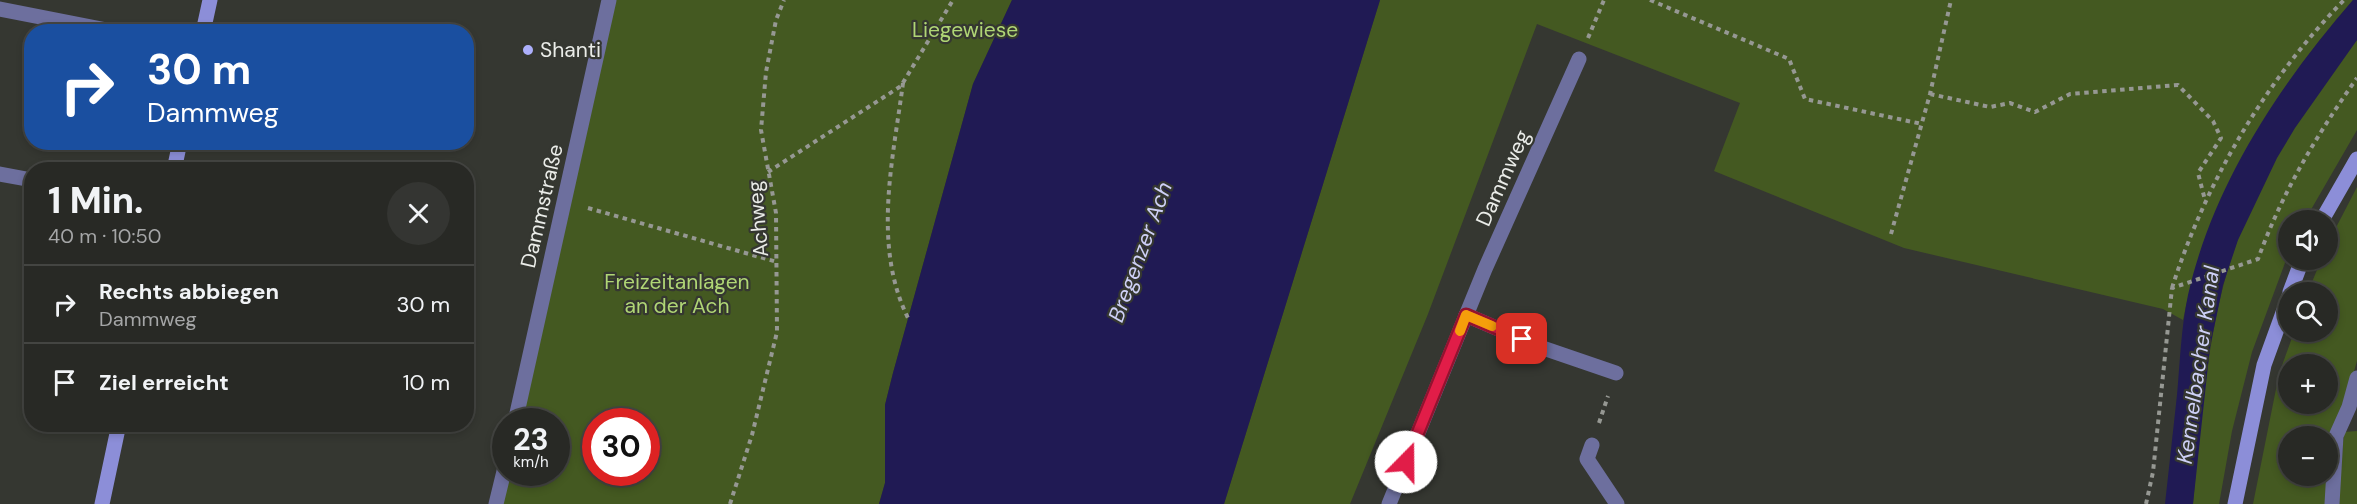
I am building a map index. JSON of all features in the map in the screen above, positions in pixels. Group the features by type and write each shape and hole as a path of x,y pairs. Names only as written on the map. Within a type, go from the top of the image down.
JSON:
{"main road":[{"path":"205,24 210,0"},
{"path":"2328,210 2357,159"},
{"path":"2235,504 2264,365 2278,327"},
{"path":"102,504 117,432"}],"street":[{"name":"Dammstraße","path":"518,408 609,0"},
{"path":"0,9 76,24"},
{"name":"Dammweg","path":"1389,504 1466,315 1579,59"},
{"path":"0,174 24,178"},
{"path":"1466,315 1540,347 1616,373"},
{"path":"2332,504 2336,436 2353,401 2357,378"},
{"path":"2353,401 2357,422"},
{"path":"1592,445 1587,459 1617,504"},
{"path":"496,504 500,486"}],"path":[{"name":"Achweg","path":"730,504 752,435 777,332 776,213 761,130 776,20 784,0"},
{"path":"908,318 897,296 886,220 903,82 953,0"},
{"path":"1579,59 1604,0"},
{"path":"1650,0 1790,59 1805,99 1922,124"},
{"path":"1891,234 1930,94 1951,0"},
{"path":"2146,504 2153,472 2172,288 2186,246 2205,200 2254,114 2306,39 2344,0"},
{"path":"2172,288 2181,283 2258,259 2281,201 2324,126 2357,78"},
{"path":"768,172 903,82"},
{"path":"1930,94 1990,107 2010,103 2035,112 2070,94 2178,85 2213,121 2221,138 2198,173 2205,200"},
{"path":"564,201 777,262"},
{"path":"1592,445 1616,373"}],"green space":[{"name":"Freizeitanlagen an der Ach","path":"609,0 1012,0 973,84 893,373 885,405 885,483 879,504 496,504 502,486 570,486 570,408 518,408"},
{"path":"1380,0 2353,0 2296,72 2247,149 2208,232 2183,320 2163,309 1904,248 1714,171 1740,103 1537,24 1428,314 1350,504 1224,504"},
{"path":"2357,40 2357,130 2311,210 2278,210 2278,270 2282,270 2252,352 2232,431 2219,504 2193,504 2212,341 2223,287 2233,254 2245,221 2276,157 2335,67"},
{"path":"2357,187 2357,361 2344,406 2338,439 2338,426 2278,426 2278,486 2329,486 2326,504 2253,504 2278,379 2278,414 2338,414 2338,354 2286,354 2290,342 2338,342 2338,282 2312,282 2317,270 2338,270 2338,224"},
{"path":"2357,431 2357,504 2338,504 2344,432"}],"water":[{"name":"Bregenzer Ach","path":"1012,0 1380,0 1224,504 879,504 885,483 885,405 893,373 973,84"},
{"name":"Kennelbacher Kanal","path":"2353,0 2357,0 2357,40 2295,128 2277,158 2238,240 2223,285 2210,347 2193,504 2165,504 2182,332 2188,295 2199,254 2214,214 2252,137 2300,66"}],"slow traffic":[{"path":"1460,331 1466,315 1492,326"}],"place":[{"name":"Shanti","path":"528,50"}],"route":[{"path":"1406,462 1466,315 1522,339"}],"park label":[{"name":"Liegewiese","path":"965,30"}]}
